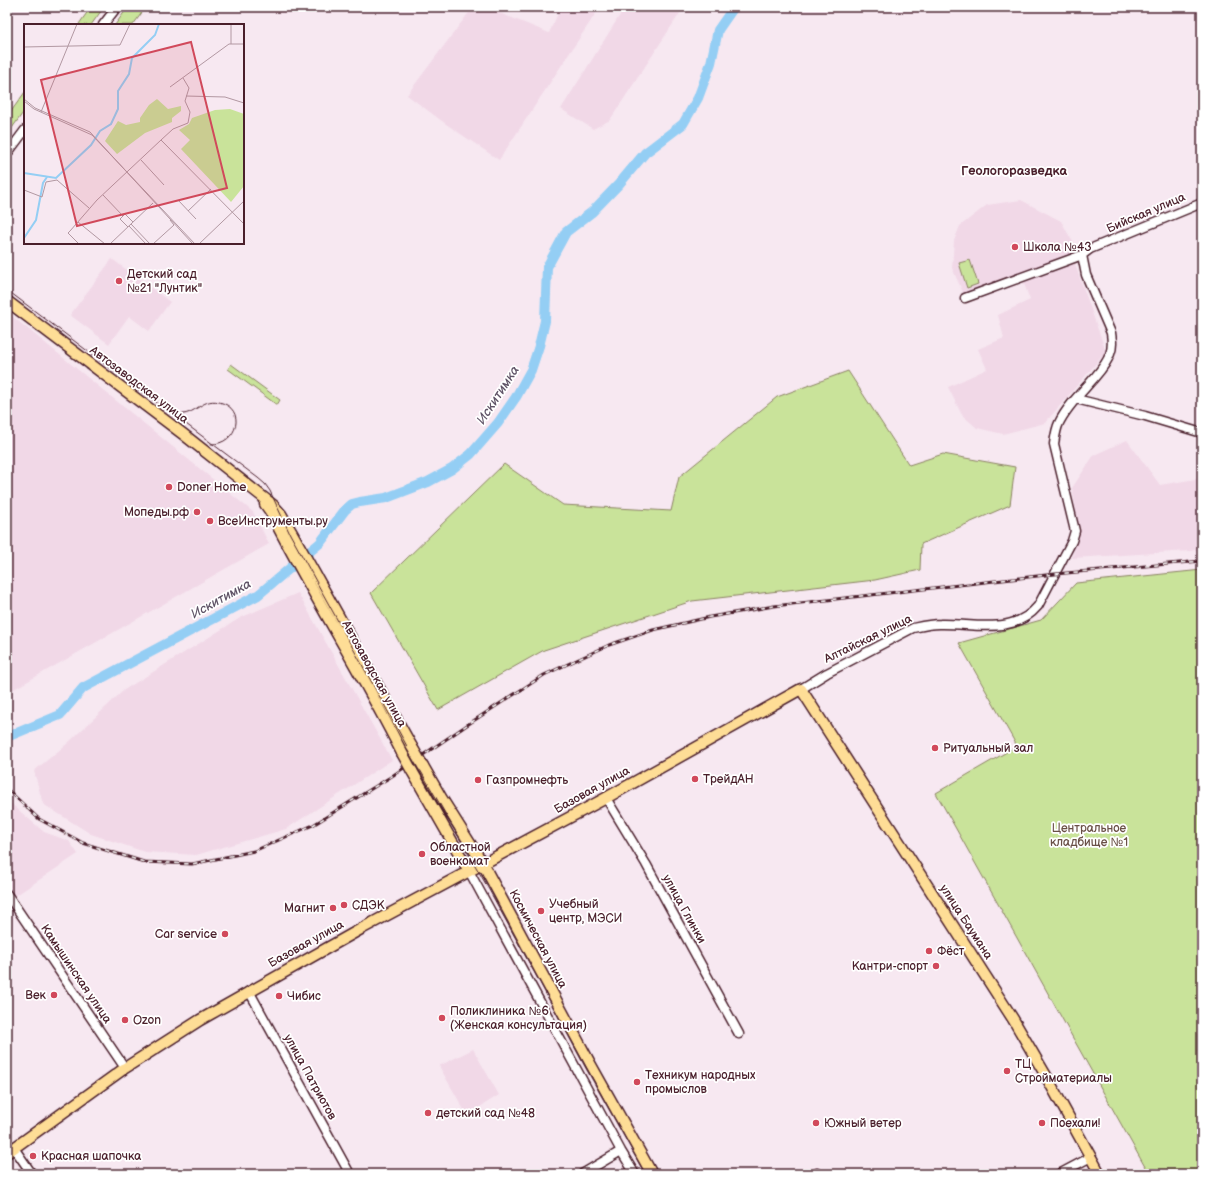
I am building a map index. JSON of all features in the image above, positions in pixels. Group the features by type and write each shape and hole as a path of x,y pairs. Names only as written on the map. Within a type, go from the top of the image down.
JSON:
{"main road":[{"name":"Автозаводская улица","path":"7,301 183,434 255,491 288,535 324,589 423,766"},
{"name":"Автозаводская улица","path":"288,535 314,594 374,699 412,772 469,871"},
{"name":"Базовая улица","path":"10,1150 125,1068 200,1020 249,991 361,929 606,798 801,689"},
{"name":"улица Баумана","path":"801,689 1012,1019 1045,1074 1100,1174"},
{"name":"Космическая улица","path":"423,766 483,864 591,1065 652,1174"}],"street":[{"path":"104,24 117,7"},
{"path":"7,154 24,131"},
{"name":"Бийская улица","path":"965,298 1082,255 1090,250 1202,203"},
{"name":"Алтайская улица","path":"801,689 826,673 913,628 940,624 994,626 1010,624 1022,620 1032,613 1038,606 1072,541 1075,531 1054,444 1058,424 1064,414 1105,364 1111,353 1111,333 1086,275 1082,255"},
{"path":"1076,399 1145,416 1202,434"},
{"name":"улица Глинки","path":"606,798 646,864 739,1034"},
{"path":"469,871 621,1151 635,1174"},
{"name":"Камышинская улица","path":"7,894 125,1068"},
{"name":"улица Патриотов","path":"249,991 350,1174"},
{"path":"10,1150 32,1174"},
{"path":"582,1174 621,1151"},
{"path":"1059,1174 1091,1157"}],"shaded area":[{"path":"473,7 485,7 549,33 561,7 600,7 499,160 407,95"},
{"path":"625,7 684,7 610,120 593,129 561,109"},
{"name":"Школа №43","path":"1021,200 1061,221 1079,253 964,295 952,268 954,241 960,226 987,205"},
{"name":"Детский сад №21 \"Лунтик\"","path":"112,259 170,302 149,331 129,316 109,344 70,315"},
{"path":"1075,264 1106,352 1045,423 1003,434 977,428 962,415 948,387 987,369 978,349 1004,338 998,315 1030,300 1023,281"},
{"path":"7,312 253,512 269,544 7,693"},
{"path":"1127,440 1160,485 1202,478 1202,548 1190,551 1072,558 1079,530 1072,488 1094,455"},
{"path":"298,593 392,760 286,829 196,855 145,852 91,834 43,804 34,771 68,743 124,690 240,618"},
{"path":"7,800 44,832 69,841 78,854 15,896 7,884"},
{"path":"473,1049 499,1095 467,1115 439,1066"}],"green space":[{"path":"91,7 104,7 92,24 79,24"},
{"path":"128,7 146,7 134,24 116,24"},
{"path":"24,93 24,111 7,135 7,117"},
{"path":"970,260 978,284 967,288 959,263"},
{"path":"231,364 280,400 277,405 228,369"},
{"path":"848,371 909,465 943,454 1015,467 1010,505 921,544 920,570 875,580 692,601 544,650 438,710 371,593 504,464 563,505 671,511 679,477 777,397"},
{"name":"Центральное кладбище №1","path":"1202,570 1202,1174 1149,1174 936,793 1017,746 959,643 1041,620 1076,583"}],"waterway":[{"name":"Искитимка","path":"7,737 60,715 83,688 258,595 320,543 345,510 352,504 386,498 428,482 452,469 471,454 498,423 516,397 531,370 545,321 547,267 566,232 592,212 619,184 645,153 683,124 698,98 711,63 718,30 734,7"}],"tram line":[{"path":"7,290 265,484 270,491 290,534 419,768 487,886 645,1174"},
{"path":"173,413 186,414 212,401 228,406 233,411 236,418 236,426 233,433 228,439 220,443 211,444"}],"railway":[{"path":"7,789 39,819 83,843 144,862 192,864 254,851 313,825 392,776 544,675 609,645 653,630 710,617 774,606 1055,574 1202,561"}],"place":[{"name":"Школа №43","path":"1015,247"},
{"name":"Детский сад №21 \"Лунтик\"","path":"119,281"},
{"name":"Doner Home","path":"169,487"},
{"name":"Мопеды.рф","path":"197,512"},
{"name":"ВсеИнструменты.ру","path":"210,521"},
{"name":"Ритуальный зал","path":"935,748"},
{"name":"ТрейдАН","path":"695,779"},
{"name":"Газпромнефть","path":"478,780"},
{"name":"Областной военкомат","path":"422,854"},
{"name":"СДЭК","path":"344,905"},
{"name":"Магнит","path":"333,908"},
{"name":"Учебный центр, МЭСИ","path":"541,911"},
{"name":"Car service","path":"225,934"},
{"name":"Фёст","path":"929,951"},
{"name":"Кантри-спорт","path":"936,966"},
{"name":"Век","path":"54,995"},
{"name":"Чибис","path":"279,996"},
{"name":"Поликлиника №6 (Женская консультация)","path":"442,1018"},
{"name":"Ozon","path":"125,1020"},
{"name":"ТЦ Стройматериалы","path":"1007,1071"},
{"name":"Техникум народных промыслов","path":"637,1082"},
{"name":"детский сад №48","path":"428,1113"},
{"name":"Южный ветер","path":"816,1123"},
{"name":"Поехали!","path":"1042,1123"},
{"name":"Красная шапочка","path":"33,1156"}],"district":[{"name":"Геологоразведка","path":"1014,171"}]}
